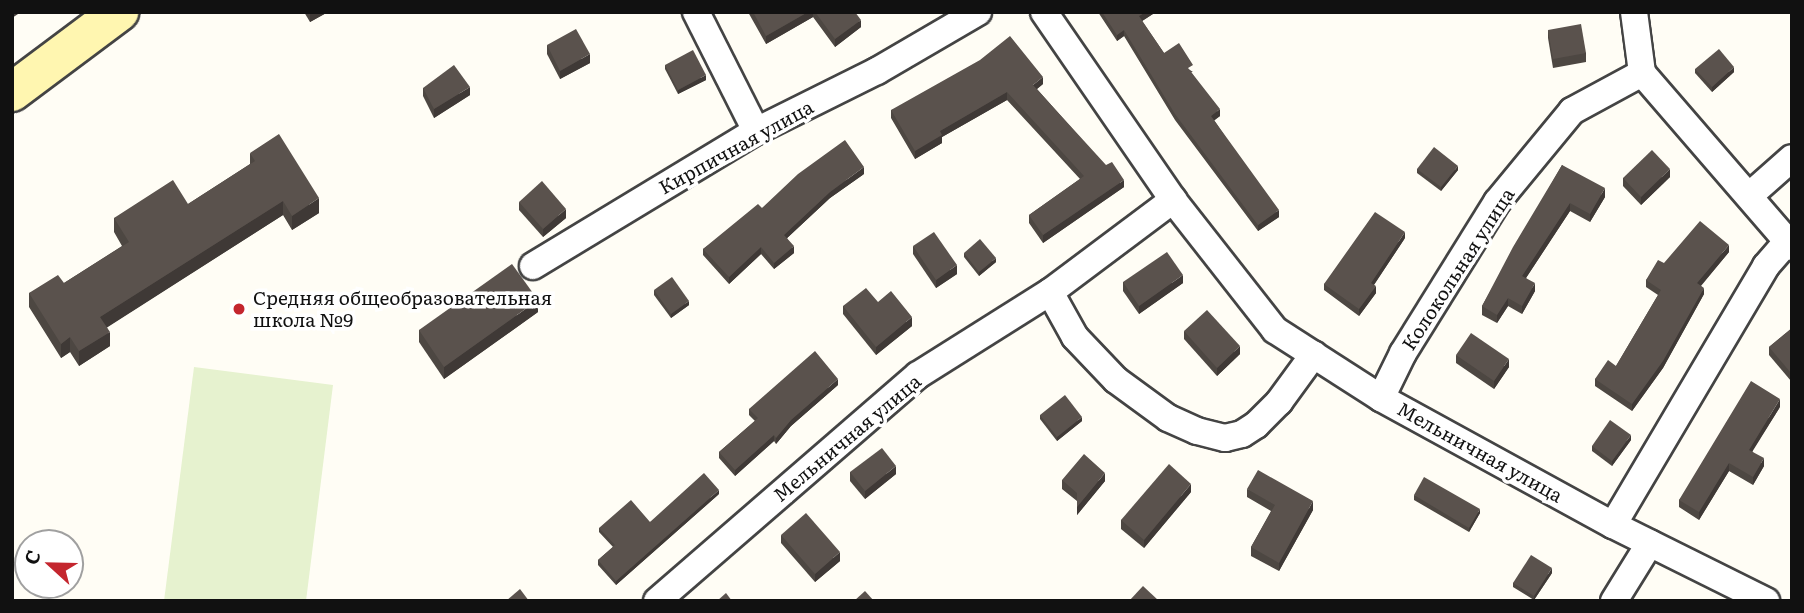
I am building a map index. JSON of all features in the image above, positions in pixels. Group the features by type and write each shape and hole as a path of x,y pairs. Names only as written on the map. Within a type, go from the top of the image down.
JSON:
{"main road":[{"path":"12,92 119,12"}],"street":[{"path":"696,12 756,131"},
{"name":"Кирпичная улица","path":"533,266 756,131 877,71 978,12"},
{"name":"Мельничная улица","path":"1044,12 1173,200 1275,330 1381,398 1613,525 1766,601"},
{"path":"1613,525 1766,267 1790,245 1642,73 1634,12"},
{"name":"Колокольная улица","path":"1381,398 1403,353 1497,202 1572,111 1642,73"},
{"path":"1749,196 1792,159"},
{"name":"Мельничная улица","path":"657,601 918,375 1050,292 1173,200"},
{"path":"1050,292 1075,337 1116,380 1168,418 1225,438 1242,434 1256,425 1279,402 1314,354"},
{"path":"1615,601 1650,543"}],"green space":[{"path":"194,367 333,385 306,601 164,601"}],"building":[{"path":"753,12 808,12 766,36"},
{"path":"815,12 855,12 861,20 835,39"},
{"path":"1102,12 1146,12 1139,16 1164,53 1179,43 1193,65 1188,68 1220,109 1211,116 1279,210 1258,225 1175,114 1124,30 1117,35"},
{"path":"1581,24 1586,53 1553,59 1548,30"},
{"path":"576,29 590,54 560,71 547,45"},
{"path":"1010,36 1043,77 1033,85 1106,165 1112,162 1124,180 1043,235 1029,215 1084,176 1007,92 940,131 942,135 915,151 891,110 980,60"},
{"path":"1719,49 1734,67 1712,87 1695,69"},
{"path":"693,50 706,75 678,90 665,65"},
{"path":"454,65 470,87 434,109 423,88"},
{"path":"279,134 319,198 292,216 283,201 100,317 110,332 79,351 70,337 61,344 29,293 58,275 64,283 129,242 114,218 173,180 188,204 255,161 250,153"},
{"path":"845,140 864,167 830,192 784,235 794,246 774,263 761,247 729,277 703,249 758,204 762,208 798,174"},
{"path":"1434,147 1458,166 1441,187 1417,169"},
{"path":"1652,150 1670,169 1641,197 1623,178"},
{"path":"1562,165 1605,188 1590,214 1570,203 1522,276 1535,283 1522,306 1508,298 1497,315 1482,306 1513,247"},
{"path":"542,181 566,209 543,229 519,202"},
{"path":"1375,212 1405,232 1371,283 1376,286 1359,309 1324,284"},
{"path":"1700,221 1729,245 1697,283 1704,288 1663,361 1632,404 1595,379 1608,360 1616,366 1661,290 1646,280 1658,260 1664,263"},
{"path":"934,232 957,265 936,280 913,246"},
{"path":"980,239 996,258 979,272 964,253"},
{"path":"1167,252 1183,275 1139,306 1123,282"},
{"path":"512,264 538,300 444,367 419,330"},
{"path":"672,277 689,301 671,314 654,290"},
{"path":"866,288 878,302 891,291 912,317 876,347 843,306"},
{"path":"1207,310 1240,346 1217,368 1184,331"},
{"path":"1792,328 1792,373 1791,373 1769,347"},
{"path":"1471,333 1509,359 1494,381 1456,355"},
{"path":"815,351 838,379 791,420 776,438 774,435 735,470 719,452 758,418 749,409"},
{"path":"1751,381 1780,399 1749,450 1764,458 1753,477 1729,463 1699,512 1679,500"},
{"path":"1065,395 1082,417 1057,437 1040,415"},
{"path":"1610,420 1631,435 1612,461 1592,446"},
{"path":"882,448 896,466 865,491 850,472"},
{"path":"1084,454 1105,473 1077,507 1077,493 1062,480"},
{"path":"1169,464 1191,484 1144,540 1121,520"},
{"path":"1258,470 1313,501 1279,563 1251,547 1275,505 1247,489"},
{"path":"704,473 719,490 616,581 598,560 615,545 599,528 631,500 650,522"},
{"path":"1424,477 1480,509 1469,528 1414,495"},
{"path":"806,513 840,552 815,574 781,535"},
{"path":"1531,555 1552,568 1534,596 1513,583"},
{"path":"1143,586 1159,601 1129,601"},
{"path":"520,589 529,601 506,601"},
{"path":"865,591 874,601 854,601"},
{"path":"726,593 732,601 717,601"}],"place":[{"name":"Средняя общеобразовательная школа №9","path":"239,309"}]}
